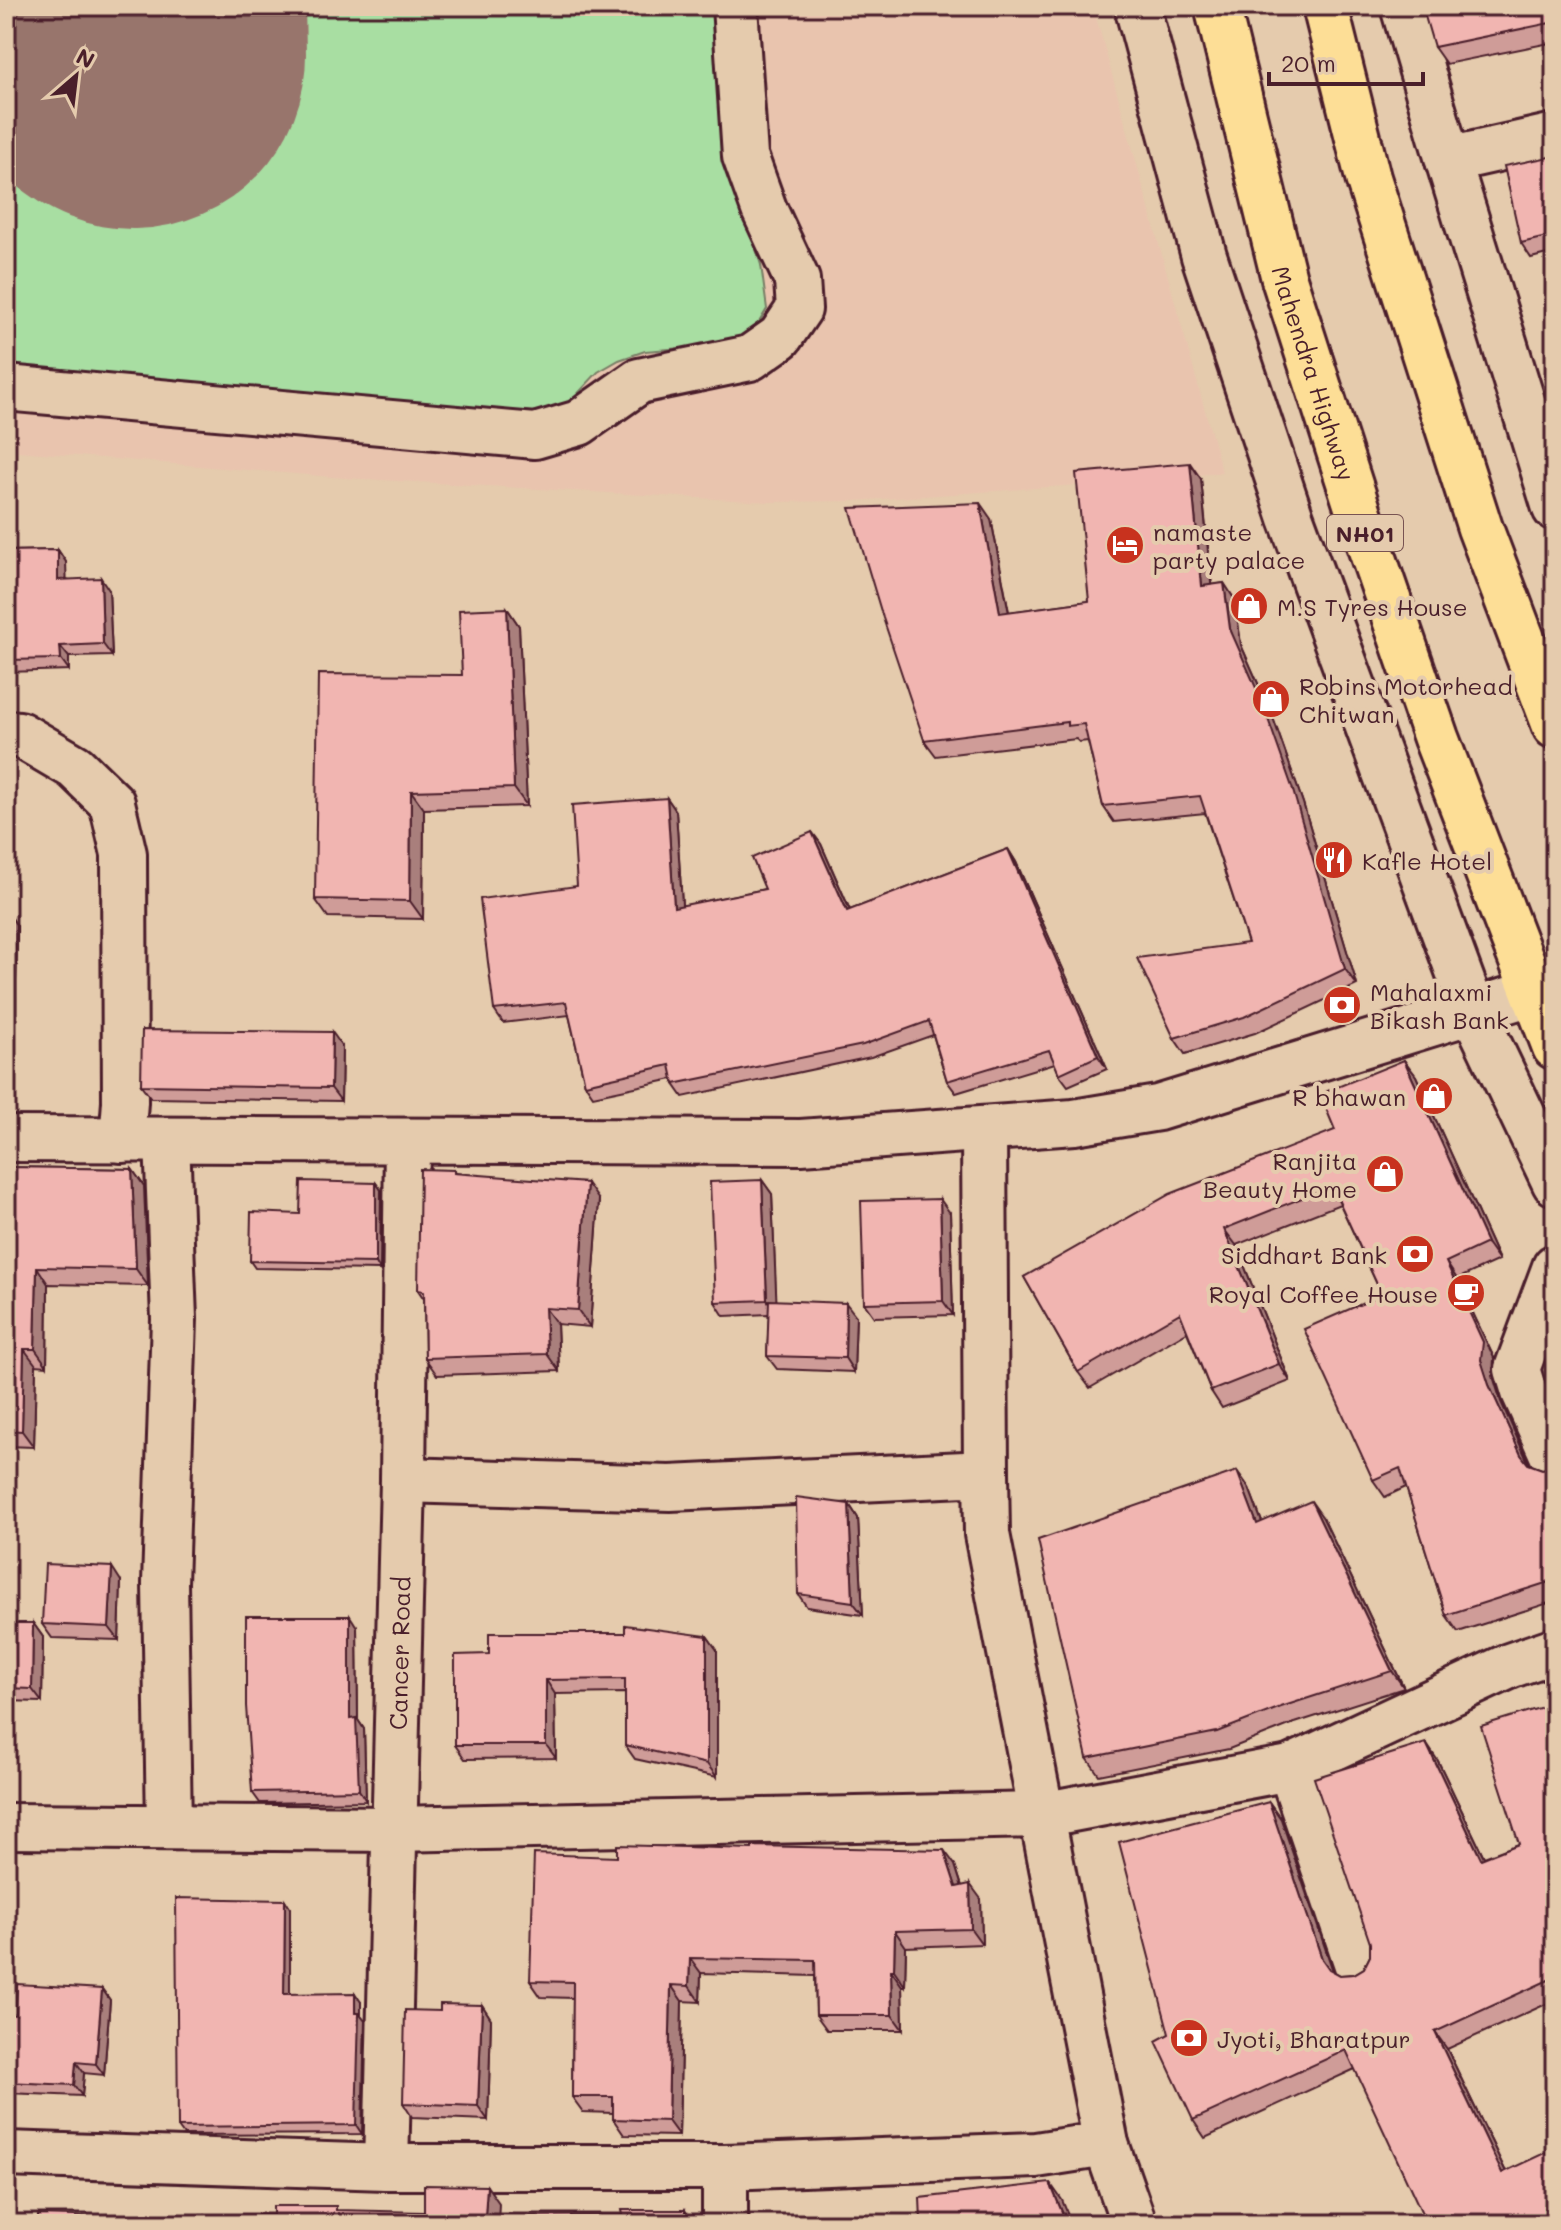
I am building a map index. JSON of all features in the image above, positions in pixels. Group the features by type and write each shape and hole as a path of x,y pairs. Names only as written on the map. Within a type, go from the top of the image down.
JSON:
{"highway":[{"name":"Mahendra Highway","path":"1217,6 1284,279 1357,507 1436,738 1555,1047"},
{"path":"1325,6 1372,193 1480,528 1555,726"}],"street":[{"path":"6,388 535,436 579,423 639,381 750,358 780,337 799,309 797,280 764,209 745,156 735,6"},
{"path":"1137,6 1204,256 1291,518 1473,1011 1555,1183"},
{"path":"1403,6 1555,508"},
{"path":"1448,160 1555,136"},
{"path":"6,733 19,734 75,767 112,803 124,854 125,1102 122,1140"},
{"path":"6,1139 801,1142 1074,1122 1158,1108 1534,992"},
{"path":"984,1130 987,1534 1106,2144 1134,2224"},
{"path":"167,1140 174,1319 165,1583 169,1827"},
{"name":"Cancer Road","path":"386,2167 403,1480 407,1141"},
{"path":"1555,1267 1517,1369 1555,1461"},
{"path":"403,1480 670,1488 986,1473"},
{"path":"6,1826 395,1829 1041,1815 1290,1768 1509,1666 1555,1650"},
{"path":"1290,1768 1358,1968"},
{"path":"6,2154 386,2167 725,2167 1036,2155 1106,2144"},
{"path":"725,2167 725,2224"}],"shaded area":[{"path":"6,6 1093,6 1222,472 1177,478 853,501 769,502 345,478 6,450"}],"green space":[{"path":"225,6 722,6 738,193 761,265 767,309 753,332 732,344 645,351 619,360 598,372 570,402 548,415 6,371 6,92 226,80"}],"building":[{"path":"1422,6 1555,6 1555,22 1434,47"},
{"path":"1555,156 1555,235 1521,243 1504,166"},
{"path":"1190,463 1202,586 1224,583 1230,629 1261,699 1292,787 1345,969 1244,1017 1174,1038 1137,958 1248,943 1200,796 1103,806 1084,724 1067,726 1067,722 924,740 850,508 980,503 1000,613 1089,601 1076,473"},
{"path":"58,550 58,580 101,578 103,644 60,646 61,659 6,660 6,551"},
{"path":"507,608 514,788 411,791 410,901 315,899 318,674 462,675 459,610"},
{"path":"667,798 674,907 765,889 752,858 812,832 847,911 1008,849 1098,1056 1059,1074 1049,1050 947,1081 929,1021 863,1045 674,1084 670,1065 585,1084 566,1002 494,1010 480,899 577,886 572,805"},
{"path":"142,1030 332,1032 331,1088 141,1085"},
{"path":"1404,1060 1487,1243 1446,1262 1483,1342 1481,1360 1489,1385 1528,1464 1542,1469 1555,1466 1555,1580 1446,1615 1400,1468 1373,1480 1304,1329 1382,1295 1332,1186 1224,1229 1279,1364 1211,1391 1180,1313 1078,1372 1024,1277 1170,1194 1335,1130 1320,1094"},
{"path":"6,1167 132,1169 136,1269 37,1267 35,1349 24,1349 22,1431 6,1430"},
{"path":"420,1169 587,1183 578,1310 545,1308 547,1354 425,1358 424,1291 418,1290"},
{"path":"762,1180 767,1300 715,1302 710,1182"},
{"path":"301,1181 376,1183 376,1263 250,1261 251,1212 300,1214"},
{"path":"940,1199 943,1301 864,1303 861,1201"},
{"path":"769,1300 846,1303 845,1358 767,1356"},
{"path":"1555,1382 1555,1404 1547,1386"},
{"path":"1237,1471 1257,1524 1311,1501 1392,1671 1281,1707 1217,1732 1087,1758 1038,1540"},
{"path":"796,1497 849,1504 853,1602 798,1594"},
{"path":"45,1564 112,1567 109,1627 42,1624"},
{"path":"246,1616 350,1616 350,1719 356,1718 359,1790 252,1792 246,1706"},
{"path":"6,1623 33,1623 32,1689 6,1688"},
{"path":"625,1625 707,1636 707,1764 625,1745 625,1679 546,1680 546,1745 455,1745 455,1655 489,1654 489,1633 625,1633"},
{"path":"1555,1689 1555,1977 1435,2032 1502,2173 1555,2148 1555,2224 1427,2224 1346,2050 1193,2120 1156,2041 1169,2034 1119,1842 1269,1802 1322,1959 1329,1969 1340,1975 1354,1974 1364,1968 1370,1956 1370,1943 1314,1778 1426,1743 1481,1859 1519,1844 1481,1726 1549,1705 1545,1692"},
{"path":"617,1845 944,1850 956,1887 970,1884 971,1929 895,1931 894,1970 891,1970 892,2015 816,2015 815,1960 690,1958 689,1986 671,1985 668,2121 613,2119 613,2097 572,2097 573,1982 530,1981 534,1854 617,1857"},
{"path":"176,1898 285,1900 284,1994 355,1993 355,2013 359,2013 356,2125 178,2127"},
{"path":"17,1984 102,1989 96,2064 76,2062 74,2085 6,2082 6,2014 16,2015"},
{"path":"440,2004 482,2005 478,2106 403,2103 405,2010 440,2011"},
{"path":"1050,2183 1067,2224 730,2224 733,2221 921,2220 920,2198"},
{"path":"424,2185 487,2186 485,2216 623,2215 622,2210 685,2210 685,2222 696,2224 38,2224 38,2215 273,2215 273,2206 336,2206 336,2210 424,2212"}],"runway":[{"path":"131,6 132,55"}],"place":[{"name":"namaste party palace","path":"1125,545"},
{"name":"M.S Tyres House","path":"1249,606"},
{"name":"Robins Motorhead Chitwan","path":"1271,699"},
{"name":"Kafle Hotel","path":"1334,860"},
{"name":"Mahalaxmi Bikash Bank","path":"1342,1005"},
{"name":"R bhawan","path":"1434,1096"},
{"name":"Ranjita Beauty Home","path":"1385,1174"},
{"name":"Siddhart Bank","path":"1415,1254"},
{"name":"Royal Coffee House","path":"1466,1293"},
{"name":"Jyoti, Bharatpur","path":"1189,2038"}]}
